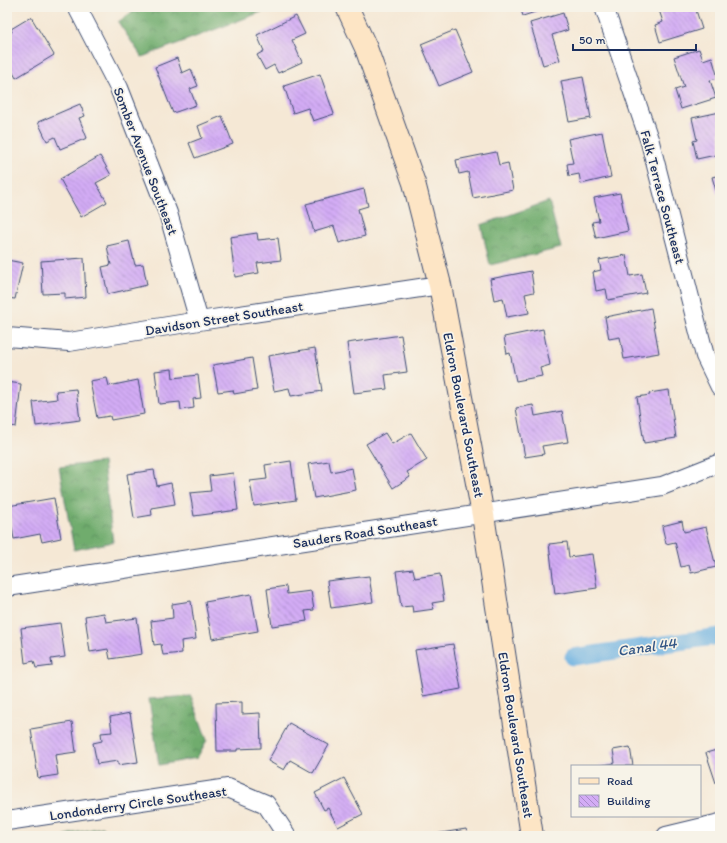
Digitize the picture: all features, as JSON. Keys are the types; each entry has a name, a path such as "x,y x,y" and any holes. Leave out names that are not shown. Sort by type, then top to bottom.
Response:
{"street":[{"name":"Somber Avenue Southeast","path":"77,7 118,88 168,213 199,321"},
{"name":"Eldron Boulevard Southeast","path":"347,7 366,48 414,183 440,285 483,515 532,836"},
{"name":"Falk Terrace Southeast","path":"604,7 650,142 705,356 720,387"},
{"name":"Davidson Street Southeast","path":"7,337 69,342 440,285"},
{"name":"Sauders Road Southeast","path":"7,587 483,515 662,486 720,463"},
{"name":"Londonderry Circle Southeast","path":"7,821 228,788 266,804 287,836"},
{"path":"666,836 720,823"}],"green space":[{"path":"139,7 275,7 142,57 118,22"},
{"path":"549,201 561,248 490,265 481,225"},
{"path":"103,462 113,542 74,550 59,467"},
{"path":"191,696 207,740 197,758 159,765 149,699"},
{"path":"102,827 111,836 64,836 69,834"}],"building":[{"path":"520,7 550,7 523,16"},
{"path":"658,7 695,7 702,29 660,42 655,25 663,22"},
{"path":"563,13 568,30 552,35 560,60 543,65 530,23"},
{"path":"296,16 305,34 292,40 302,62 278,73 274,65 265,70 257,55 264,51 257,35"},
{"path":"31,17 54,55 16,78 7,62 7,35 12,32 11,29"},
{"path":"455,30 473,72 439,86 421,44"},
{"path":"699,49 703,60 712,57 718,78 710,80 716,98 681,109 675,90 684,87 674,57"},
{"path":"177,58 182,73 191,69 198,86 190,89 196,105 173,113 155,67"},
{"path":"320,74 334,114 313,121 308,108 293,113 284,86"},
{"path":"583,77 591,118 569,122 561,81"},
{"path":"80,104 85,116 79,118 87,138 60,149 55,137 47,141 38,122"},
{"path":"720,112 720,154 697,159 693,141 697,140 692,118"},
{"path":"222,116 233,144 195,158 189,143 202,138 198,126"},
{"path":"602,132 611,177 581,184 579,174 569,176 567,164 573,163 568,139"},
{"path":"496,152 499,165 508,163 513,190 473,198 468,172 459,174 456,160"},
{"path":"100,156 111,175 96,183 107,202 81,217 60,179"},
{"path":"720,175 720,193 717,194 712,177"},
{"path":"364,189 368,206 358,209 365,236 339,243 334,226 314,232 306,204"},
{"path":"620,193 628,231 596,238 592,222 599,221 594,198"},
{"path":"257,233 258,240 278,238 281,260 257,263 259,273 235,277 230,237"},
{"path":"129,241 135,265 143,264 147,285 108,294 102,267 111,265 107,246"},
{"path":"626,255 630,276 642,274 646,293 608,300 606,289 596,291 593,272 601,270 599,260"},
{"path":"84,258 86,297 65,299 65,293 43,294 41,261"},
{"path":"7,260 23,263 15,299 7,298"},
{"path":"531,271 534,292 525,294 529,313 507,317 503,298 494,300 490,279"},
{"path":"651,308 659,353 624,359 620,337 609,339 605,317"},
{"path":"543,329 550,365 540,368 542,376 516,381 510,353 507,354 504,337"},
{"path":"401,335 407,372 385,375 387,389 354,393 347,343"},
{"path":"315,348 322,391 291,396 289,388 274,391 268,356"},
{"path":"252,358 257,390 234,394 233,390 218,392 213,365"},
{"path":"172,369 173,378 198,375 201,398 193,399 194,408 181,410 180,402 159,404 155,371"},
{"path":"107,378 109,386 138,380 144,414 111,420 110,416 97,418 90,381"},
{"path":"7,382 21,384 16,427 7,425"},
{"path":"76,389 80,420 36,426 33,402 57,399 56,391"},
{"path":"669,390 676,438 644,443 637,397 650,395 649,393"},
{"path":"533,405 535,416 562,411 568,442 542,446 544,454 525,457 516,408"},
{"path":"385,433 392,444 411,433 427,460 407,472 410,477 393,488 366,444"},
{"path":"291,461 296,500 254,506 250,481 267,479 265,465"},
{"path":"329,461 331,472 352,468 356,490 314,498 308,464"},
{"path":"154,470 157,486 171,483 175,504 151,508 152,515 134,518 127,474"},
{"path":"233,473 238,510 194,516 190,493 211,491 209,476"},
{"path":"54,498 61,538 42,542 40,534 14,539 8,506"},
{"path":"682,521 684,532 706,527 716,567 691,573 689,565 681,567 675,542 666,544 662,526"},
{"path":"567,542 569,557 592,554 597,588 555,594 549,544"},
{"path":"413,569 415,578 440,574 444,601 432,603 434,609 413,612 412,606 401,607 396,571"},
{"path":"369,576 373,602 331,608 327,581"},
{"path":"286,586 287,594 311,591 314,610 305,611 307,621 272,626 267,589"},
{"path":"251,594 258,631 212,639 205,602"},
{"path":"191,601 196,639 181,641 182,653 163,655 161,644 154,645 151,621 173,618 172,604"},
{"path":"104,613 106,622 137,618 142,654 110,659 108,649 90,652 85,616"},
{"path":"60,623 65,657 51,659 52,666 36,668 34,661 25,663 21,628"},
{"path":"453,644 461,689 423,696 415,650"},
{"path":"242,702 242,714 260,713 261,748 237,749 237,751 217,751 216,703"},
{"path":"130,713 138,762 118,765 118,761 97,764 93,743 102,741 101,733 112,732 110,717"},
{"path":"72,722 76,752 55,755 58,775 38,778 31,729"},
{"path":"289,723 329,745 313,773 290,760 284,770 268,761"},
{"path":"630,747 633,765 604,765 615,763 613,750"},
{"path":"720,749 720,782 716,783 706,753"},
{"path":"344,778 363,814 338,827 328,808 324,810 315,793"},
{"path":"466,829 468,836 435,836 435,834"}],"waterway":[{"name":"Canal 44","path":"573,657 720,636"}]}
